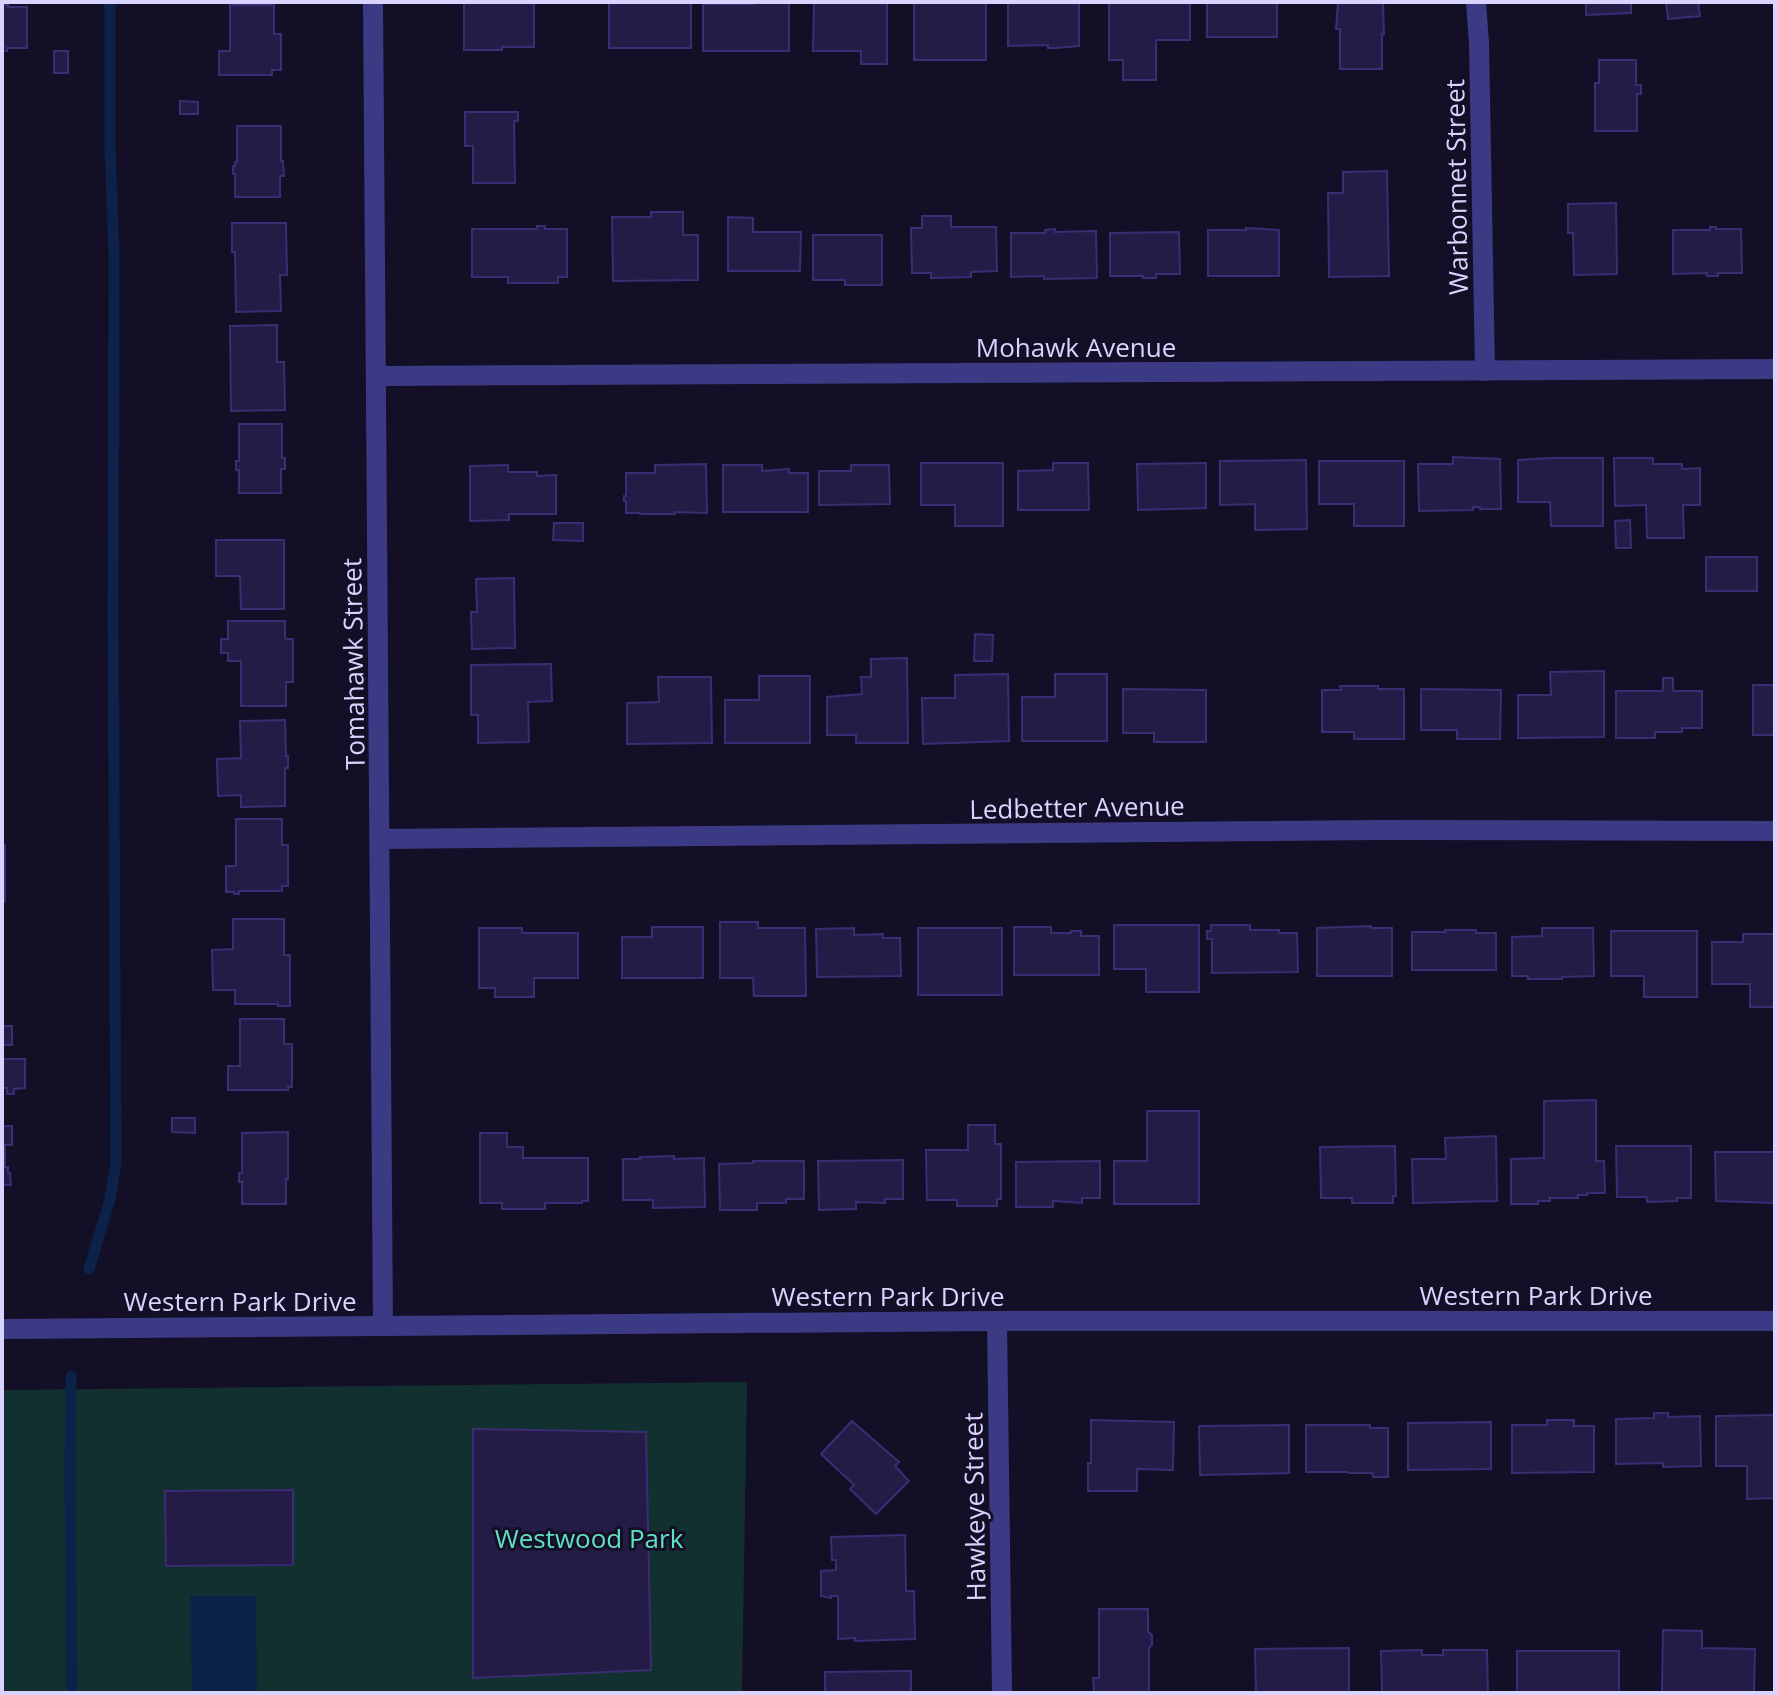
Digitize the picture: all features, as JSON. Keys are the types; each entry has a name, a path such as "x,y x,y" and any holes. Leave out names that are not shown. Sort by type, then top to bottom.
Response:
{"street":[{"name":"Tomahawk Street","path":"373,2 383,1326"},
{"name":"Warbonnet Street","path":"1476,2 1485,371"},
{"name":"Mohawk Avenue","path":"376,376 1775,369"},
{"name":"Ledbetter Avenue","path":"380,839 1380,830 1775,831"},
{"name":"Western Park Drive","path":"2,1329 997,1321 1775,1321"},
{"name":"Hawkeye Street","path":"997,1321 1002,1693"}],"green space":[{"name":"Westwood Park","path":"747,1382 742,1693 2,1693 2,1390"}],"water":[{"path":"190,1596 256,1596 257,1693 192,1693"}],"building":[{"path":"464,2 534,3 534,47 464,50"},
{"path":"609,2 691,2 691,48 609,48"},
{"path":"789,2 789,51 703,51 703,4"},
{"path":"814,2 887,2 887,64 861,64 861,51 813,51"},
{"path":"914,2 986,2 986,60 914,60"},
{"path":"1008,2 1079,2 1079,46 1008,46"},
{"path":"1109,2 1190,2 1190,40 1156,40 1156,80 1123,80 1123,60 1109,60"},
{"path":"1207,2 1277,2 1277,37 1207,37"},
{"path":"1338,2 1383,2 1382,69 1340,69 1340,29 1336,29"},
{"path":"1586,2 1631,2 1631,13 1586,15"},
{"path":"1666,2 1698,2 1700,16 1668,19"},
{"path":"2,5 27,7 27,48 2,51"},
{"path":"230,5 274,5 274,34 281,34 281,70 272,70 272,75 219,75 219,51 230,51"},
{"path":"54,51 68,51 68,73 54,73"},
{"path":"1599,60 1636,60 1636,85 1641,85 1641,94 1637,94 1637,131 1595,131 1595,83 1599,83"},
{"path":"180,101 198,102 198,114 180,114"},
{"path":"465,112 518,112 518,121 514,121 515,183 473,183 473,146 465,146"},
{"path":"237,126 281,126 284,176 280,176 280,197 235,197 233,166 237,162"},
{"path":"1387,171 1389,276 1329,277 1328,193 1343,193 1343,172"},
{"path":"1616,203 1617,274 1574,275 1573,233 1568,233 1568,204"},
{"path":"651,212 683,212 683,235 698,235 698,280 613,281 612,217 651,217"},
{"path":"922,216 951,216 951,227 996,227 997,271 971,272 971,277 931,278 931,273 912,273 911,228 922,228"},
{"path":"728,217 753,218 753,232 801,232 800,271 728,271"},
{"path":"232,223 286,223 287,275 280,275 281,311 236,312"},
{"path":"537,226 567,229 567,277 558,277 558,283 508,283 508,277 472,277 472,229 537,229"},
{"path":"1710,227 1741,229 1742,273 1718,273 1718,276 1707,276 1707,273 1673,274 1673,230 1710,230"},
{"path":"1055,229 1055,232 1096,231 1097,278 1011,277 1011,233 1045,233 1045,230"},
{"path":"1208,230 1279,230 1279,276 1208,276"},
{"path":"1179,232 1180,274 1156,274 1156,278 1110,276 1110,233"},
{"path":"813,235 882,235 882,285 845,285 845,280 813,280"},
{"path":"277,325 277,362 284,362 285,410 231,411 230,326"},
{"path":"239,424 282,424 285,469 281,469 281,493 239,493 236,461 239,461"},
{"path":"1453,457 1500,459 1501,509 1473,507 1473,510 1419,511 1418,464 1453,464"},
{"path":"1603,458 1603,526 1551,526 1550,502 1518,502 1518,460"},
{"path":"1614,458 1653,458 1653,464 1682,464 1682,469 1700,468 1700,505 1683,505 1684,538 1647,538 1646,505 1615,506"},
{"path":"1306,460 1307,529 1255,530 1255,504 1220,505 1220,461"},
{"path":"1319,461 1404,461 1404,526 1354,526 1354,504 1319,504"},
{"path":"921,463 1003,463 1003,526 955,526 955,505 921,505"},
{"path":"1053,463 1088,463 1089,510 1018,510 1018,471 1053,470"},
{"path":"1206,463 1206,508 1138,510 1137,464"},
{"path":"706,464 707,513 626,513 626,473 655,473 655,465"},
{"path":"508,465 508,472 556,475 556,514 509,514 509,520 470,521 470,466"},
{"path":"723,465 762,465 762,471 789,469 789,473 808,473 808,512 723,512"},
{"path":"851,465 889,465 890,504 819,505 819,471 851,471"},
{"path":"1630,520 1631,548 1616,548 1615,521"},
{"path":"554,523 583,523 583,541 553,540"},
{"path":"216,540 284,540 284,609 241,609 240,576 216,576"},
{"path":"1706,557 1757,557 1757,591 1706,591"},
{"path":"514,578 515,648 472,649 471,612 477,612 476,579"},
{"path":"228,621 285,621 285,637 293,639 293,682 286,682 286,706 241,706 241,661 228,661 228,653 221,653 221,639 228,639"},
{"path":"975,634 993,635 992,661 974,661"},
{"path":"907,658 908,743 856,743 856,735 827,735 827,697 862,694 861,677 871,677 871,659"},
{"path":"551,664 552,701 528,702 529,742 478,743 478,715 471,715 471,665"},
{"path":"1604,671 1604,737 1518,738 1518,695 1551,695 1550,672"},
{"path":"1008,674 1009,741 923,744 922,698 955,698 955,675"},
{"path":"1055,674 1107,674 1107,741 1022,741 1022,697 1055,697"},
{"path":"759,676 810,676 810,743 725,743 725,700 759,700"},
{"path":"658,677 711,677 712,743 627,744 627,703 659,702"},
{"path":"1663,678 1673,678 1673,691 1702,691 1702,728 1655,732 1655,738 1616,738 1616,691 1663,691"},
{"path":"1753,685 1775,685 1775,735 1753,735"},
{"path":"1340,686 1404,689 1404,739 1354,739 1354,732 1322,732 1322,690 1341,690"},
{"path":"1123,689 1206,690 1206,742 1154,742 1154,733 1123,733"},
{"path":"1421,689 1501,690 1500,739 1457,739 1457,730 1421,730"},
{"path":"285,720 288,768 285,768 285,806 241,807 241,795 218,796 217,759 241,758 240,721"},
{"path":"236,819 282,819 282,845 288,845 288,886 282,886 282,891 226,892 226,866 236,866"},
{"path":"2,845 5,845 5,902 2,902"},
{"path":"233,919 284,919 284,955 290,955 290,1006 235,1004 235,990 213,990 212,950 233,949"},
{"path":"720,922 758,922 758,928 805,928 806,996 754,996 753,978 720,978"},
{"path":"1114,925 1199,925 1199,992 1146,992 1146,969 1114,969"},
{"path":"1211,925 1250,925 1250,930 1297,933 1298,972 1212,973 1212,939 1207,939"},
{"path":"652,927 703,927 703,978 622,978 622,937 652,937"},
{"path":"1014,927 1051,927 1051,933 1081,931 1081,936 1099,936 1099,975 1014,975"},
{"path":"479,928 522,928 522,933 578,933 578,978 534,978 534,997 495,997 495,988 479,988"},
{"path":"854,928 854,935 883,934 883,938 900,938 901,976 817,977 816,929"},
{"path":"918,928 1002,928 1002,995 918,995"},
{"path":"1317,928 1392,928 1392,976 1317,976"},
{"path":"1542,928 1593,928 1594,976 1528,979 1528,976 1512,976 1512,937 1542,936"},
{"path":"1611,931 1697,931 1697,997 1644,997 1644,976 1611,976"},
{"path":"1412,932 1496,933 1496,970 1412,970"},
{"path":"1743,934 1775,934 1775,1007 1750,1007 1750,984 1712,984 1712,942 1743,942"},
{"path":"240,1019 284,1019 284,1044 292,1044 292,1087 288,1090 228,1090 228,1066 240,1066"},
{"path":"2,1026 12,1026 12,1045 2,1045"},
{"path":"2,1059 25,1059 25,1088 14,1089 14,1094 7,1094 7,1088 2,1088"},
{"path":"1596,1100 1596,1161 1604,1161 1605,1193 1587,1193 1578,1195 1578,1198 1550,1198 1550,1201 1538,1201 1538,1204 1511,1204 1511,1159 1544,1158 1544,1101"},
{"path":"1147,1111 1199,1111 1199,1204 1114,1204 1114,1161 1147,1161"},
{"path":"172,1118 195,1118 195,1133 172,1132"},
{"path":"968,1125 995,1125 995,1144 1001,1144 1001,1199 997,1199 997,1206 957,1206 957,1200 927,1200 926,1150 968,1150"},
{"path":"2,1126 12,1126 12,1145 5,1145 5,1167 10,1173 11,1185 2,1185"},
{"path":"288,1132 286,1204 242,1204 239,1173 242,1173 242,1133"},
{"path":"480,1133 507,1133 507,1147 523,1147 523,1158 588,1158 588,1201 545,1203 545,1209 502,1209 502,1203 480,1203"},
{"path":"1496,1136 1497,1201 1413,1203 1412,1159 1446,1159 1445,1138"},
{"path":"1395,1146 1396,1196 1393,1196 1393,1203 1352,1203 1352,1198 1321,1198 1320,1147"},
{"path":"1616,1146 1691,1146 1691,1198 1647,1202 1647,1197 1617,1197"},
{"path":"1715,1152 1775,1152 1775,1203 1716,1201"},
{"path":"674,1156 674,1159 704,1158 705,1207 653,1208 653,1200 623,1200 623,1159"},
{"path":"903,1160 903,1199 885,1199 885,1203 856,1202 856,1209 819,1210 818,1161"},
{"path":"804,1161 804,1199 786,1199 786,1203 757,1203 757,1210 720,1210 719,1164"},
{"path":"1100,1161 1100,1198 1082,1198 1082,1203 1053,1201 1053,1207 1016,1207 1016,1162"},
{"path":"1654,1413 1668,1413 1668,1417 1700,1416 1701,1466 1616,1464 1616,1419 1654,1418"},
{"path":"1775,1415 1775,1498 1747,1499 1747,1466 1716,1466 1716,1416"},
{"path":"1091,1420 1174,1422 1173,1470 1137,1469 1137,1491 1088,1491"},
{"path":"1547,1420 1574,1420 1574,1426 1594,1426 1594,1472 1512,1473 1512,1425 1547,1425"},
{"path":"852,1421 899,1462 895,1466 909,1481 876,1514 850,1489 854,1485 821,1454"},
{"path":"1491,1422 1491,1469 1408,1470 1408,1423"},
{"path":"1289,1425 1289,1473 1200,1475 1199,1426"},
{"path":"1306,1425 1388,1428 1388,1477 1373,1477 1372,1473 1306,1472"},
{"path":"473,1429 646,1432 651,1670 473,1678"},
{"path":"293,1490 293,1565 166,1566 165,1491"},
{"path":"905,1535 906,1591 914,1591 915,1639 838,1639 838,1596 821,1596 821,1571 836,1570 836,1560 832,1560 831,1537"},
{"path":"1099,1609 1148,1609 1148,1632 1152,1635 1149,1693 1094,1693 1093,1678 1099,1678"},
{"path":"1663,1630 1702,1631 1702,1648 1755,1649 1754,1693 1662,1693"},
{"path":"1349,1648 1349,1693 1256,1693 1255,1649"},
{"path":"1422,1650 1422,1655 1443,1655 1443,1650 1487,1650 1488,1693 1382,1693 1381,1651"},
{"path":"1517,1651 1619,1651 1619,1693 1517,1693"},
{"path":"911,1671 911,1693 825,1693 825,1672"}],"waterway":[{"path":"89,1269 110,1199 116,1162 114,255 110,2"},
{"path":"71,1376 72,1693"}]}
